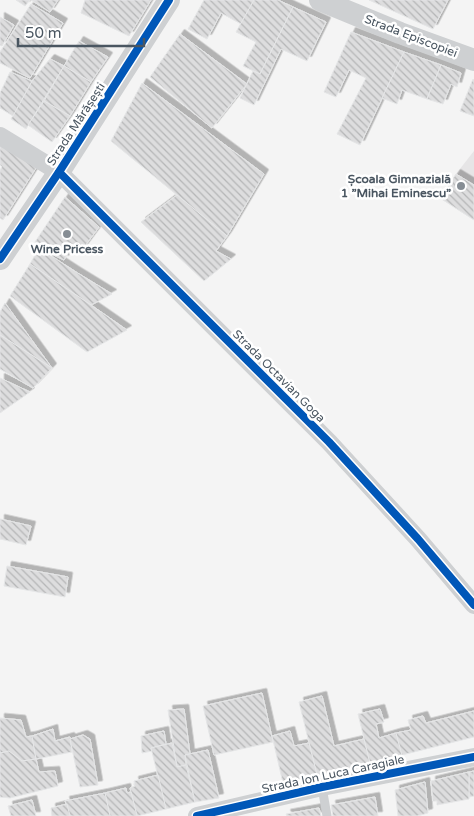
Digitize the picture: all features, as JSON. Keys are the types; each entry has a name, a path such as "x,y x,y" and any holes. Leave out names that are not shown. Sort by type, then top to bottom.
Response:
{"street":[{"name":"Strada Mărășești","path":"0,259 59,172 169,0"},
{"name":"Strada Episcopiei","path":"320,0 400,33 474,60"},
{"name":"Strada Octavian Goga","path":"0,136 59,172 329,442 418,539 474,605"},
{"name":"Strada Ion Luca Caragiale","path":"198,816 322,787 474,757"}],"lane":[{"path":"322,787 327,816"}],"shaded area":[{"name":"Școala Gimnazială 1 ”Mihai Eminescu”","path":"474,151 474,220 440,198"}],"building":[{"path":"16,0 30,0 25,6"},
{"path":"31,0 58,0 50,12"},
{"path":"85,0 151,0 129,36 81,13"},
{"path":"204,0 254,0 241,24 221,13 207,39 188,29"},
{"path":"254,0 278,0 293,7 260,74 243,66 256,42 236,32"},
{"path":"369,0 448,0 433,29"},
{"path":"31,4 63,23 30,78 0,63 0,52"},
{"path":"293,7 326,22 307,61 281,49 254,105 240,98 253,71 260,74"},
{"path":"0,17 14,25 2,46 0,45"},
{"path":"351,32 404,52 360,145 337,134 366,78 349,70 336,97 324,92"},
{"path":"180,34 247,84 212,128 150,77"},
{"path":"79,41 108,57 91,82 64,66"},
{"path":"404,52 441,65 427,99 402,90 397,104 382,98"},
{"path":"50,59 64,66 26,129 11,119 32,81"},
{"path":"441,65 461,73 457,87 451,84 443,104 427,99"},
{"path":"64,66 91,82 70,116 44,101"},
{"path":"10,72 32,81 13,116 0,108 0,93"},
{"path":"474,80 474,116 460,111"},
{"path":"142,83 264,174 227,236 111,141"},
{"path":"44,101 70,116 52,142 28,125"},
{"path":"0,141 38,165 3,220 0,218 0,170 2,167 0,165"},
{"name":"Școala Gimnazială 1 ”Mihai Eminescu”","path":"456,174 474,185 474,220 440,198"},
{"path":"177,195 227,236 216,251 231,259 204,281 141,222"},
{"name":"Wine Pricess","path":"65,197 99,227 82,250 73,244 64,260 39,248 35,242"},
{"path":"39,248 112,294 91,305 30,264"},
{"path":"30,264 127,330 87,352 10,296"},
{"path":"5,303 52,368 0,335 0,312"},
{"path":"0,335 52,368 33,388 0,369"},
{"path":"0,378 30,392 0,413"},
{"path":"0,519 31,526 26,545 0,539"},
{"path":"7,566 68,577 65,597 4,586"},
{"path":"262,693 273,742 214,755 203,706"},
{"path":"322,696 334,746 364,739 370,763 317,775 299,702"},
{"path":"184,709 190,754 185,755 186,765 177,767 168,710"},
{"path":"380,709 384,722 376,724 379,738 396,733 402,755 370,763 358,714"},
{"path":"474,711 474,737 402,755 396,733 411,730 408,720 423,716 426,723"},
{"path":"0,718 21,720 26,737 32,736 36,759 22,761 9,751 0,753"},
{"path":"53,729 55,741 70,737 72,752 36,759 32,736"},
{"path":"164,731 166,744 151,748 152,751 142,753 141,736"},
{"path":"290,731 294,746 309,743 317,775 283,783 272,736"},
{"path":"83,735 90,739 98,785 80,787 70,739"},
{"path":"172,743 177,767 186,765 195,802 166,809 151,748"},
{"path":"208,750 219,798 195,802 185,755"},
{"path":"9,751 22,761 36,759 39,772 55,771 58,786 10,798 0,797 0,753"},
{"path":"474,771 474,796 469,797 469,772"},
{"path":"469,772 469,799 437,805 437,801 433,801 431,781"},
{"path":"158,775 166,809 137,816 130,788 135,786 134,781"},
{"path":"425,782 428,813 417,816 398,816 395,790"},
{"path":"126,788 127,793 131,792 137,816 110,816 105,793"},
{"path":"105,793 110,816 70,816 65,801"},
{"path":"375,797 378,816 333,816 331,805"},
{"path":"32,800 36,816 11,816 8,806"},
{"path":"67,804 70,816 52,816 51,808"},
{"path":"319,808 321,816 287,816 286,814"}],"cycle path":[{"path":"0,259 59,172 169,0"},
{"path":"59,172 329,442 418,539 474,605"},
{"path":"197,816 322,787 474,757"}],"place":[{"name":"Școala Gimnazială 1 ”Mihai Eminescu”","path":"461,186"},
{"name":"Wine Pricess","path":"67,234"}]}
